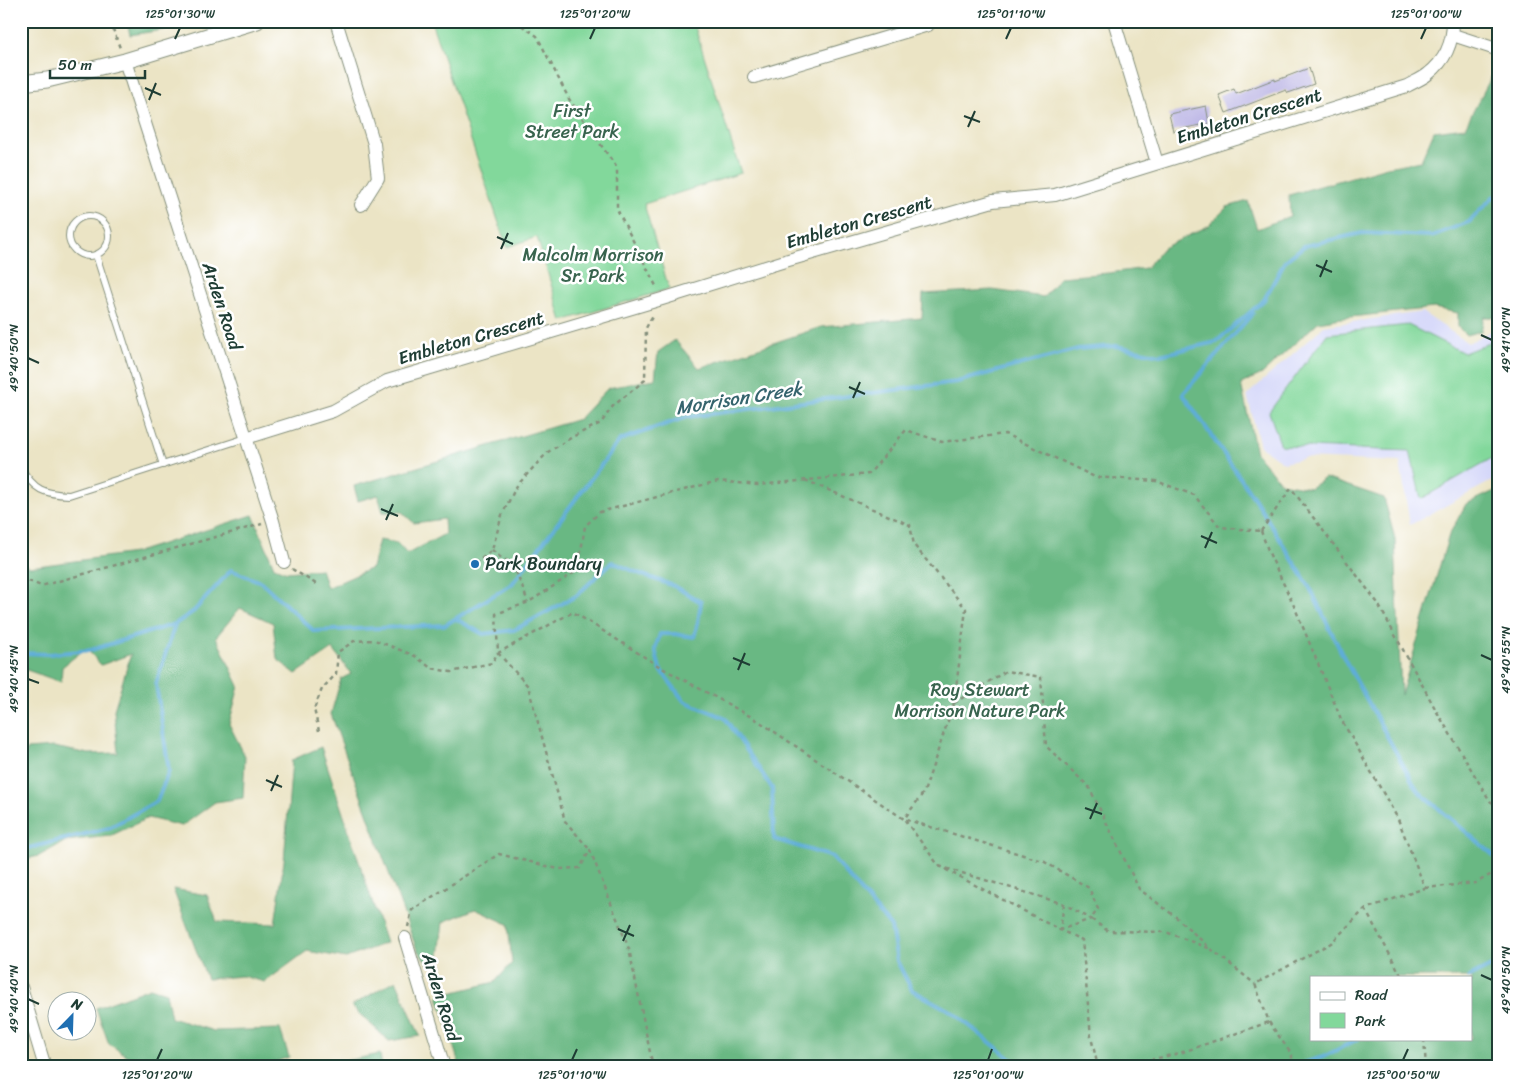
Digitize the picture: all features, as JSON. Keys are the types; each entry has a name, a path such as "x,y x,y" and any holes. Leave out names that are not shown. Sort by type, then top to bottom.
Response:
{"street":[{"path":"21,83 47,80 125,60 257,21"},
{"path":"336,21 374,144 378,178 361,205"},
{"path":"754,77 928,25 927,21"},
{"path":"1114,21 1157,163"},
{"name":"Embleton Crescent","path":"246,438 333,411 387,381 785,261 994,201 1055,194 1407,86 1428,74 1446,54 1453,35 1453,21"},
{"path":"1453,35 1499,50"},
{"name":"Arden Road","path":"125,60 273,521 284,562"},
{"name":"Arden Road","path":"405,938 444,1067"},
{"path":"21,986 45,1067"}],"lane":[{"path":"85,216 94,216 106,225 109,239 102,251 96,255 79,254 73,249 68,233 71,225 77,219 85,216"},
{"path":"96,255 163,465"},
{"path":"21,468 35,487 44,492 69,496 246,438"}],"path":[{"path":"110,21 125,60"},
{"path":"475,564 492,550 502,515 516,488 530,471 548,452 574,436 601,423 613,406 645,380 646,328 662,299 617,209 617,168 569,99 537,36 515,21"},
{"path":"653,1067 628,949 590,850 565,821 528,686 498,653 496,614 529,602 578,570 585,526 600,512 718,481 758,485 869,474 906,430 942,442 1005,434 1094,477 1156,482 1194,495 1220,527 1261,531"},
{"path":"805,480 910,525 914,545 966,609 954,703 924,792 904,818"},
{"path":"1261,531 1291,488 1377,602 1437,712 1490,801 1499,807"},
{"path":"21,578 40,586 273,521"},
{"path":"1261,531 1341,719 1398,819 1425,888"},
{"path":"492,550 513,564 520,586 529,602"},
{"path":"284,562 316,584"},
{"path":"320,731 314,709 322,689 336,674 338,652 354,641 375,640 415,656 431,668 451,672 492,663 498,653 573,612 662,668 758,720 904,818 1043,861 1089,888 1098,909 1091,919 1060,930"},
{"path":"954,703 1006,671 1040,677 1046,746 1089,787 1139,889 1176,917 1210,949 1255,984 1269,1022 1292,1055 1292,1067"},
{"path":"904,818 939,866 1082,940 1091,1037 1098,1067"},
{"path":"405,938 412,910 499,854 558,869 580,868 590,850"},
{"path":"939,866 1064,904 1108,931 1166,932 1210,949"},
{"path":"1255,984 1330,942 1365,909 1425,888 1476,883 1499,868"},
{"path":"1060,930 1064,904"},
{"path":"1365,909 1401,976"},
{"path":"1119,1067 1180,1053 1269,1022"},
{"path":"1424,1040 1426,1067"}],"shaded area":[{"path":"1422,312 1468,343 1499,327 1499,477 1410,525 1400,462 1305,458 1284,463 1260,446 1247,395 1324,326"}],"green space":[{"path":"127,21 173,21 175,28 130,35"},
{"name":"First Street Park","path":"431,21 693,21 741,173 644,204 669,289 562,321 537,237 507,247"},
{"name":"Roy Stewart Morrison Nature Park","path":"1494,72 1499,74 1499,317 1484,317 1481,331 1466,335 1458,327 1458,313 1434,308 1318,322 1262,374 1241,384 1256,453 1281,483 1310,488 1325,478 1384,498 1395,539 1401,695 1449,535 1466,504 1499,489 1499,654 1497,655 1499,658 1499,1067 460,1067 438,996 495,982 512,963 508,924 475,909 443,922 439,956 428,964 417,950 331,714 341,679 351,674 333,649 296,674 277,659 273,623 240,608 216,637 239,686 229,724 245,756 243,798 215,802 182,826 148,818 110,836 66,841 39,856 21,860 21,777 27,749 54,747 89,754 118,753 114,710 131,654 101,665 86,648 62,667 61,682 21,668 21,563 30,567 134,553 253,515 274,567 287,572 321,569 327,588 372,568 379,540 397,543 407,554 445,534 444,519 414,523 402,512 383,512 378,495 358,501 354,486 579,419 608,388 655,379 658,352 675,340 699,368 821,327 922,318 923,294 992,290 1044,297 1060,277 1146,268 1163,248 1208,226 1227,207 1248,201 1257,229 1290,216 1289,195 1387,167 1421,161 1434,131 1465,127"},
{"path":"1408,325 1464,353 1499,339 1499,454 1421,499 1410,451 1281,446 1269,412 1327,334"},
{"path":"321,747 386,943 346,958 307,951 265,982 242,976 207,979 173,889 207,895 217,922 275,924 284,861 292,760"},
{"path":"396,980 420,1036 389,1041 351,1006"},
{"path":"150,988 166,993 171,1018 214,1031 280,1029 289,1057 260,1067 144,1067 109,1044 98,1014 98,1007"},
{"path":"380,1054 382,1067 315,1067"}],"building":[{"path":"1309,68 1314,84 1288,93 1286,90 1226,113 1219,95 1234,89 1236,94"},
{"path":"1206,106 1209,123 1173,131 1169,114"}],"waterway":[{"name":"Morrison Creek","path":"21,653 49,654 91,650 175,624 194,611 231,570 261,582 314,631 445,625 512,584 620,440 687,417 957,382 1078,349 1116,346 1160,355 1216,342 1264,300 1285,261 1304,246 1362,233 1432,236 1469,222 1493,197 1499,195"},
{"path":"1253,313 1183,394 1256,501 1309,586 1346,662 1417,790 1499,860"},
{"path":"456,619 483,634 514,630 576,596 612,562 674,586 701,602 694,637 660,634 655,649 660,669 684,701 725,718 772,788 774,839 832,857 891,927 897,961 912,990 952,1012 1015,1062 1016,1067"},
{"path":"21,850 109,828 157,801 169,771 156,684 175,624"},
{"path":"1471,976 1499,962"},
{"path":"1290,1067 1323,1057 1356,1040"}],"place":[{"name":"Park Boundary","path":"475,564"}],"park label":[{"name":"Malcolm Morrison Sr. Park","path":"593,265"}]}
